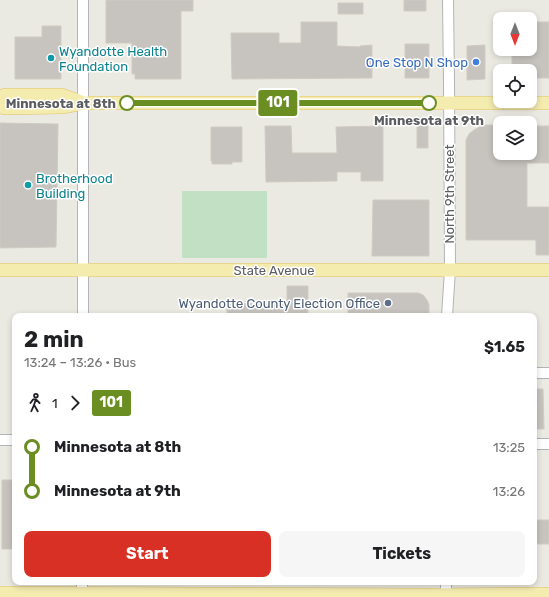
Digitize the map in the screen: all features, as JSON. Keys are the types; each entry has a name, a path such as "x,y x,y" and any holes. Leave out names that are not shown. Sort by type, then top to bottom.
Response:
{"main road":[{"path":"0,97 5,95 62,95 84,103"},
{"path":"0,106 4,108 62,107 84,103 549,103"},
{"name":"State Avenue","path":"0,270 549,270"},
{"path":"0,593 82,591 446,591 549,594"}],"street":[{"path":"83,313 84,0"},
{"name":"North 9th Street","path":"447,313 450,270 448,0"},
{"path":"537,373 549,373"},
{"path":"0,440 12,440"},
{"path":"537,444 549,444"}],"green space":[{"path":"182,191 267,191 267,258 182,258"}],"building":[{"path":"106,0 193,0 193,11 181,11 181,79 135,79 135,74 132,74 132,43 106,43"},
{"path":"404,0 426,0 426,11 404,11"},
{"path":"338,3 363,3 363,14 338,14"},
{"path":"301,22 337,22 337,46 360,47 372,45 372,78 232,79 231,33 279,33 279,43 301,43"},
{"path":"537,22 549,22 549,78 537,78 537,64 512,64 512,56 537,56"},
{"path":"42,26 61,26 61,79 15,79 15,37 42,37"},
{"path":"405,44 429,44 429,78 405,78"},
{"name":"One Stop N Shop","path":"485,45 485,79 467,80 467,46"},
{"name":"Brotherhood Building","path":"0,123 58,124 56,247 0,248"},
{"path":"417,125 428,125 428,148 417,148"},
{"path":"483,125 493,125 493,160 537,160 537,126 549,126 549,163 527,163 527,207 549,207 549,255 536,255 536,240 466,240 466,140 469,134"},
{"path":"265,126 291,126 292,153 337,153 336,127 383,126 383,181 361,181 361,172 337,172 337,181 266,182"},
{"path":"211,127 242,127 242,162 232,162 232,164 212,164"},
{"path":"373,200 429,200 429,256 372,256"},
{"path":"287,286 308,286 308,313 227,313 227,304 287,303"},
{"name":"Wyandotte County Election Office","path":"348,293 418,293 423,295 429,305 429,313 348,313"},
{"path":"537,389 543,389 544,429 537,429"},
{"path":"2,480 12,480 12,549 2,549"},
{"path":"537,520 549,520 549,544 537,544"}],"bus line":[{"name":"101","path":"127,103 429,103"}],"place":[{"name":"Wyandotte Health Foundation","path":"51,58"},
{"name":"One Stop N Shop","path":"476,62"},
{"name":"Minnesota at 8th","path":"127,103"},
{"name":"Minnesota at 9th","path":"429,103"},
{"name":"Brotherhood Building","path":"28,185"},
{"name":"Wyandotte County Election Office","path":"388,303"}]}
